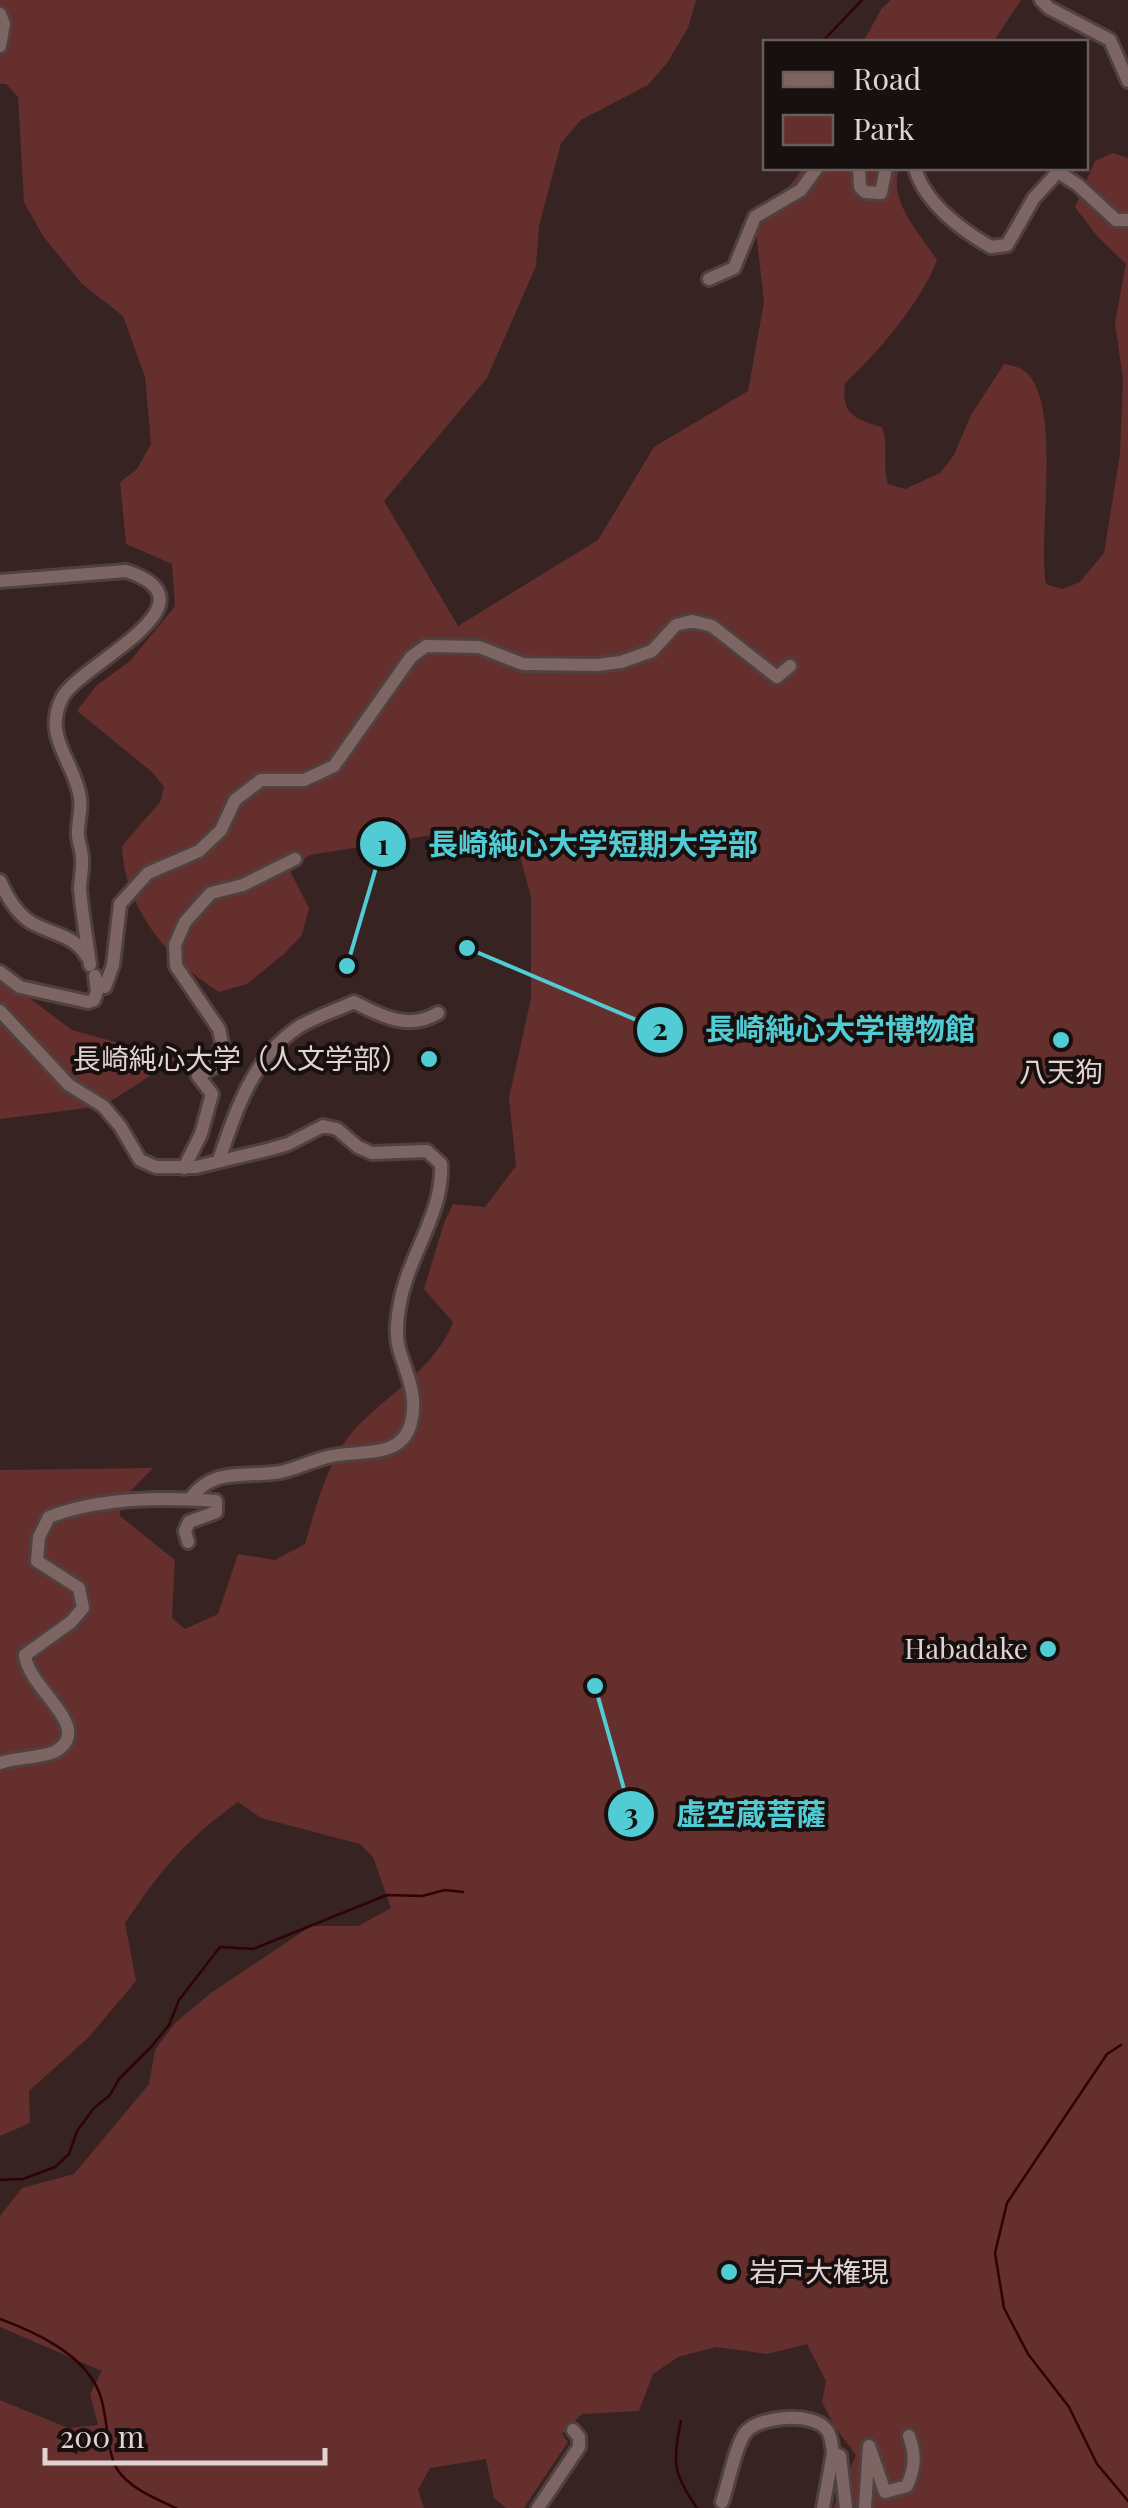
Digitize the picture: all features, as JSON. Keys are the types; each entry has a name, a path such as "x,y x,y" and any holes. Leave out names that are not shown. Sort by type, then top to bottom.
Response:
{"street":[{"path":"1042,0 1049,8 1110,40 1128,81"},
{"path":"0,14 4,24 0,46"},
{"path":"709,279 734,268 756,217 801,190 816,170"},
{"path":"859,170 860,187 872,194 881,193 884,188 886,170"},
{"path":"916,170 935,202 991,247 1008,244 1034,198 1058,172 1116,220 1128,220"},
{"path":"0,581 126,571 145,577 161,596 152,620 140,633 75,680 63,696 55,718 55,736 80,800 80,889 90,965"},
{"path":"97,981 105,986 113,965 120,904 148,873 198,851 221,830 235,800 261,780 304,780 334,766 410,657 426,646 479,646 523,664 597,665 640,658 676,625 692,621 712,626 777,677 790,666"},
{"path":"184,1168 212,1094 198,1076 216,1066 222,1043 219,1028 176,966 175,944 185,922 212,894 243,885 295,859"},
{"path":"0,881 32,923 75,942 83,950 97,981 94,1000 88,1002 20,987 0,972"},
{"path":"219,1160 236,1108 260,1066 298,1028 354,1002 392,1021 428,1020 438,1014"},
{"path":"0,1011 69,1085 103,1106 140,1160 168,1169 184,1168 288,1144 323,1126 337,1128 364,1151 427,1151 440,1164 439,1194 405,1280 396,1329 398,1347 413,1385 412,1421 400,1443 389,1449 331,1456 278,1472 221,1474 196,1490 190,1499"},
{"path":"0,1763 58,1750 67,1734 66,1717 29,1675 26,1666 25,1656 71,1622 82,1608 79,1588 37,1562 38,1537 44,1524 50,1517 130,1501 216,1501 216,1512 189,1522 185,1531 188,1542"},
{"path":"722,2502 744,2434 754,2426 798,2416 815,2420 828,2431 833,2453 823,2508"},
{"path":"538,2508 579,2447 574,2430"},
{"path":"865,2508 869,2446 885,2492 907,2486 915,2468 909,2436"},
{"path":"833,2453 840,2456 846,2508"}],"green space":[{"path":"0,0 696,0 688,28 648,85 581,120 561,143 539,226 536,266 487,378 384,501 458,626 598,540 654,447 748,391 764,302 756,231 802,170 900,170 901,204 937,260 897,326 845,383 845,402 852,414 882,427 888,484 905,489 940,473 1004,364 1021,369 1037,389 1043,413 1046,584 1062,589 1080,582 1104,553 1120,454 1123,380 1115,322 1126,264 1075,207 1095,161 1113,153 1128,158 1128,2508 833,2508 856,2455 822,2402 826,2381 807,2344 767,2354 716,2347 678,2357 653,2374 639,2411 582,2414 562,2434 568,2442 524,2508 506,2508 494,2498 486,2459 430,2468 418,2490 424,2508 0,2508 0,2400 68,2428 98,2425 90,2394 102,2371 0,2327 0,2216 22,2188 74,2174 149,2084 155,2050 175,2023 211,1993 311,1926 358,1926 391,1908 373,1857 360,1844 261,1818 238,1802 188,1843 138,1904 125,1923 136,1981 89,2037 29,2091 30,2123 0,2136 0,1470 153,1468 121,1501 120,1516 175,1560 172,1618 185,1629 218,1614 238,1554 275,1560 305,1544 324,1484 345,1442 423,1367 453,1322 424,1289 453,1204 485,1207 516,1166 509,1098 531,998 531,897 520,856 504,838 475,828 310,855 289,869 309,908 302,935 247,984 219,992 183,964 152,930 131,890 122,846 160,802 164,787 152,772 77,711 96,686 130,661 175,606 172,564 126,544 120,482 137,469 151,444 145,377 123,316 82,284 43,236 24,202 18,97 6,84 0,84"},
{"path":"891,0 1021,0 994,40 864,40 882,8"},
{"path":"0,976 72,1030 177,1059 103,1106 0,1119"}],"waterway":[{"path":"824,40 862,0"},
{"path":"0,2180 23,2179 55,2167 69,2154 77,2131 169,2025 179,2000 220,1947 253,1949 387,1895 463,1892"},
{"path":"1121,2045 1107,2054 1007,2203 995,2253 1004,2308 1028,2354 1069,2407 1097,2464 1128,2501"},
{"path":"0,2319 43,2338 82,2366 99,2392 117,2469 136,2487 176,2508"},
{"path":"681,2421 677,2467 697,2508"}],"place":[{"name":"長崎純心大学博物館","path":"467,948"},
{"name":"長崎純心大学短期大学部","path":"347,966"},
{"name":"八天狗","path":"1061,1040"},
{"name":"長崎純心大学（人文学部）","path":"429,1059"},
{"name":"Habadake","path":"1048,1649"},
{"name":"虚空蔵菩薩","path":"595,1686"},
{"name":"岩戸大権現","path":"729,2272"}]}
